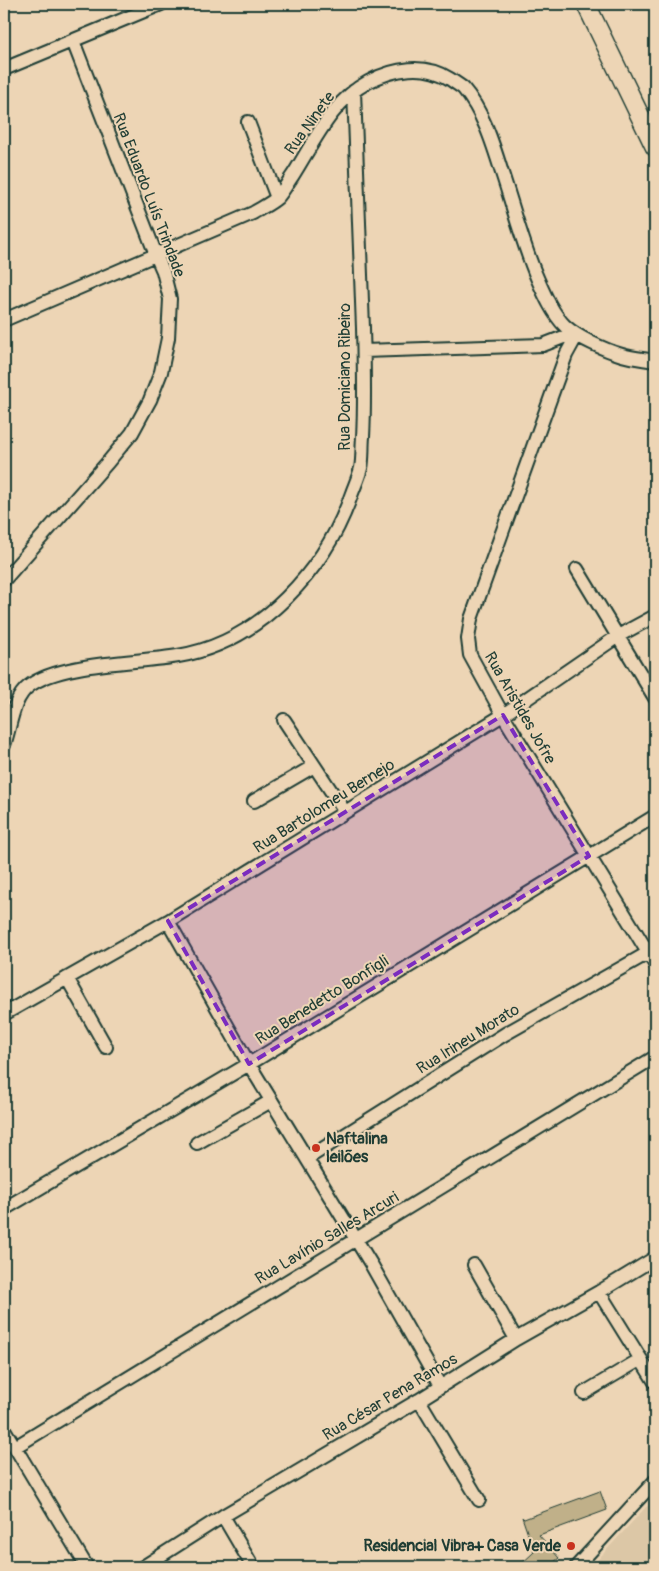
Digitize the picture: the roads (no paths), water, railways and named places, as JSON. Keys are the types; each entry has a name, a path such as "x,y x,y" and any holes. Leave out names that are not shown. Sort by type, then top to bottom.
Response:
{"main road":[{"path":"586,4 655,147"}],"street":[{"path":"4,69 161,4"},
{"name":"Rua Eduardo Luís Trindade","path":"4,580 132,433 150,400 161,372 168,338 170,299 163,271 73,41"},
{"name":"Rua Ninete","path":"4,320 253,213 277,198 329,118 354,91 383,75 401,70 423,69 441,73 462,87 478,110 493,145 531,263 553,310 564,325 576,334 622,355 655,360"},
{"name":"Rua Domiciano Ribeiro","path":"4,745 20,695 44,676 75,669 179,656 213,647 241,633 270,613 293,591 324,551 346,510 361,467 364,418 364,351 354,91"},
{"path":"248,122 277,198"},
{"path":"364,351 543,345 576,334"},
{"name":"Rua Aristides Jofre","path":"576,334 566,355 471,619 468,639 470,655 503,715 655,964"},
{"path":"577,569 655,698"},
{"name":"Rua Bartolomeu Bernejo","path":"4,1014 168,921 503,715 618,636 655,616"},
{"path":"284,720 345,812"},
{"path":"254,801 314,766"},
{"name":"Rua Benedetto Bonfigli","path":"4,1209 249,1064 655,816"},
{"path":"168,921 249,1064 308,1158 440,1386"},
{"name":"Rua Irineu Morato","path":"308,1158 505,1034 648,953"},
{"path":"67,978 106,1047"},
{"name":"Rua Lavínio Salles Arcuri","path":"15,1448 655,1057"},
{"path":"197,1143 271,1101"},
{"name":"Rua César Pena Ramos","path":"143,1567 223,1516 419,1400 516,1339 655,1258"},
{"path":"474,1265 516,1339"},
{"path":"599,1292 655,1382"},
{"path":"584,1393 641,1359"},
{"path":"419,1400 479,1500"},
{"path":"4,1429 88,1567"},
{"path":"576,1567 655,1481"},
{"path":"223,1516 253,1567"}],"place":[{"name":"Naftalina leilões","path":"316,1148"},
{"name":"Residencial Vibra+ Casa Verde","path":"571,1546"}]}
